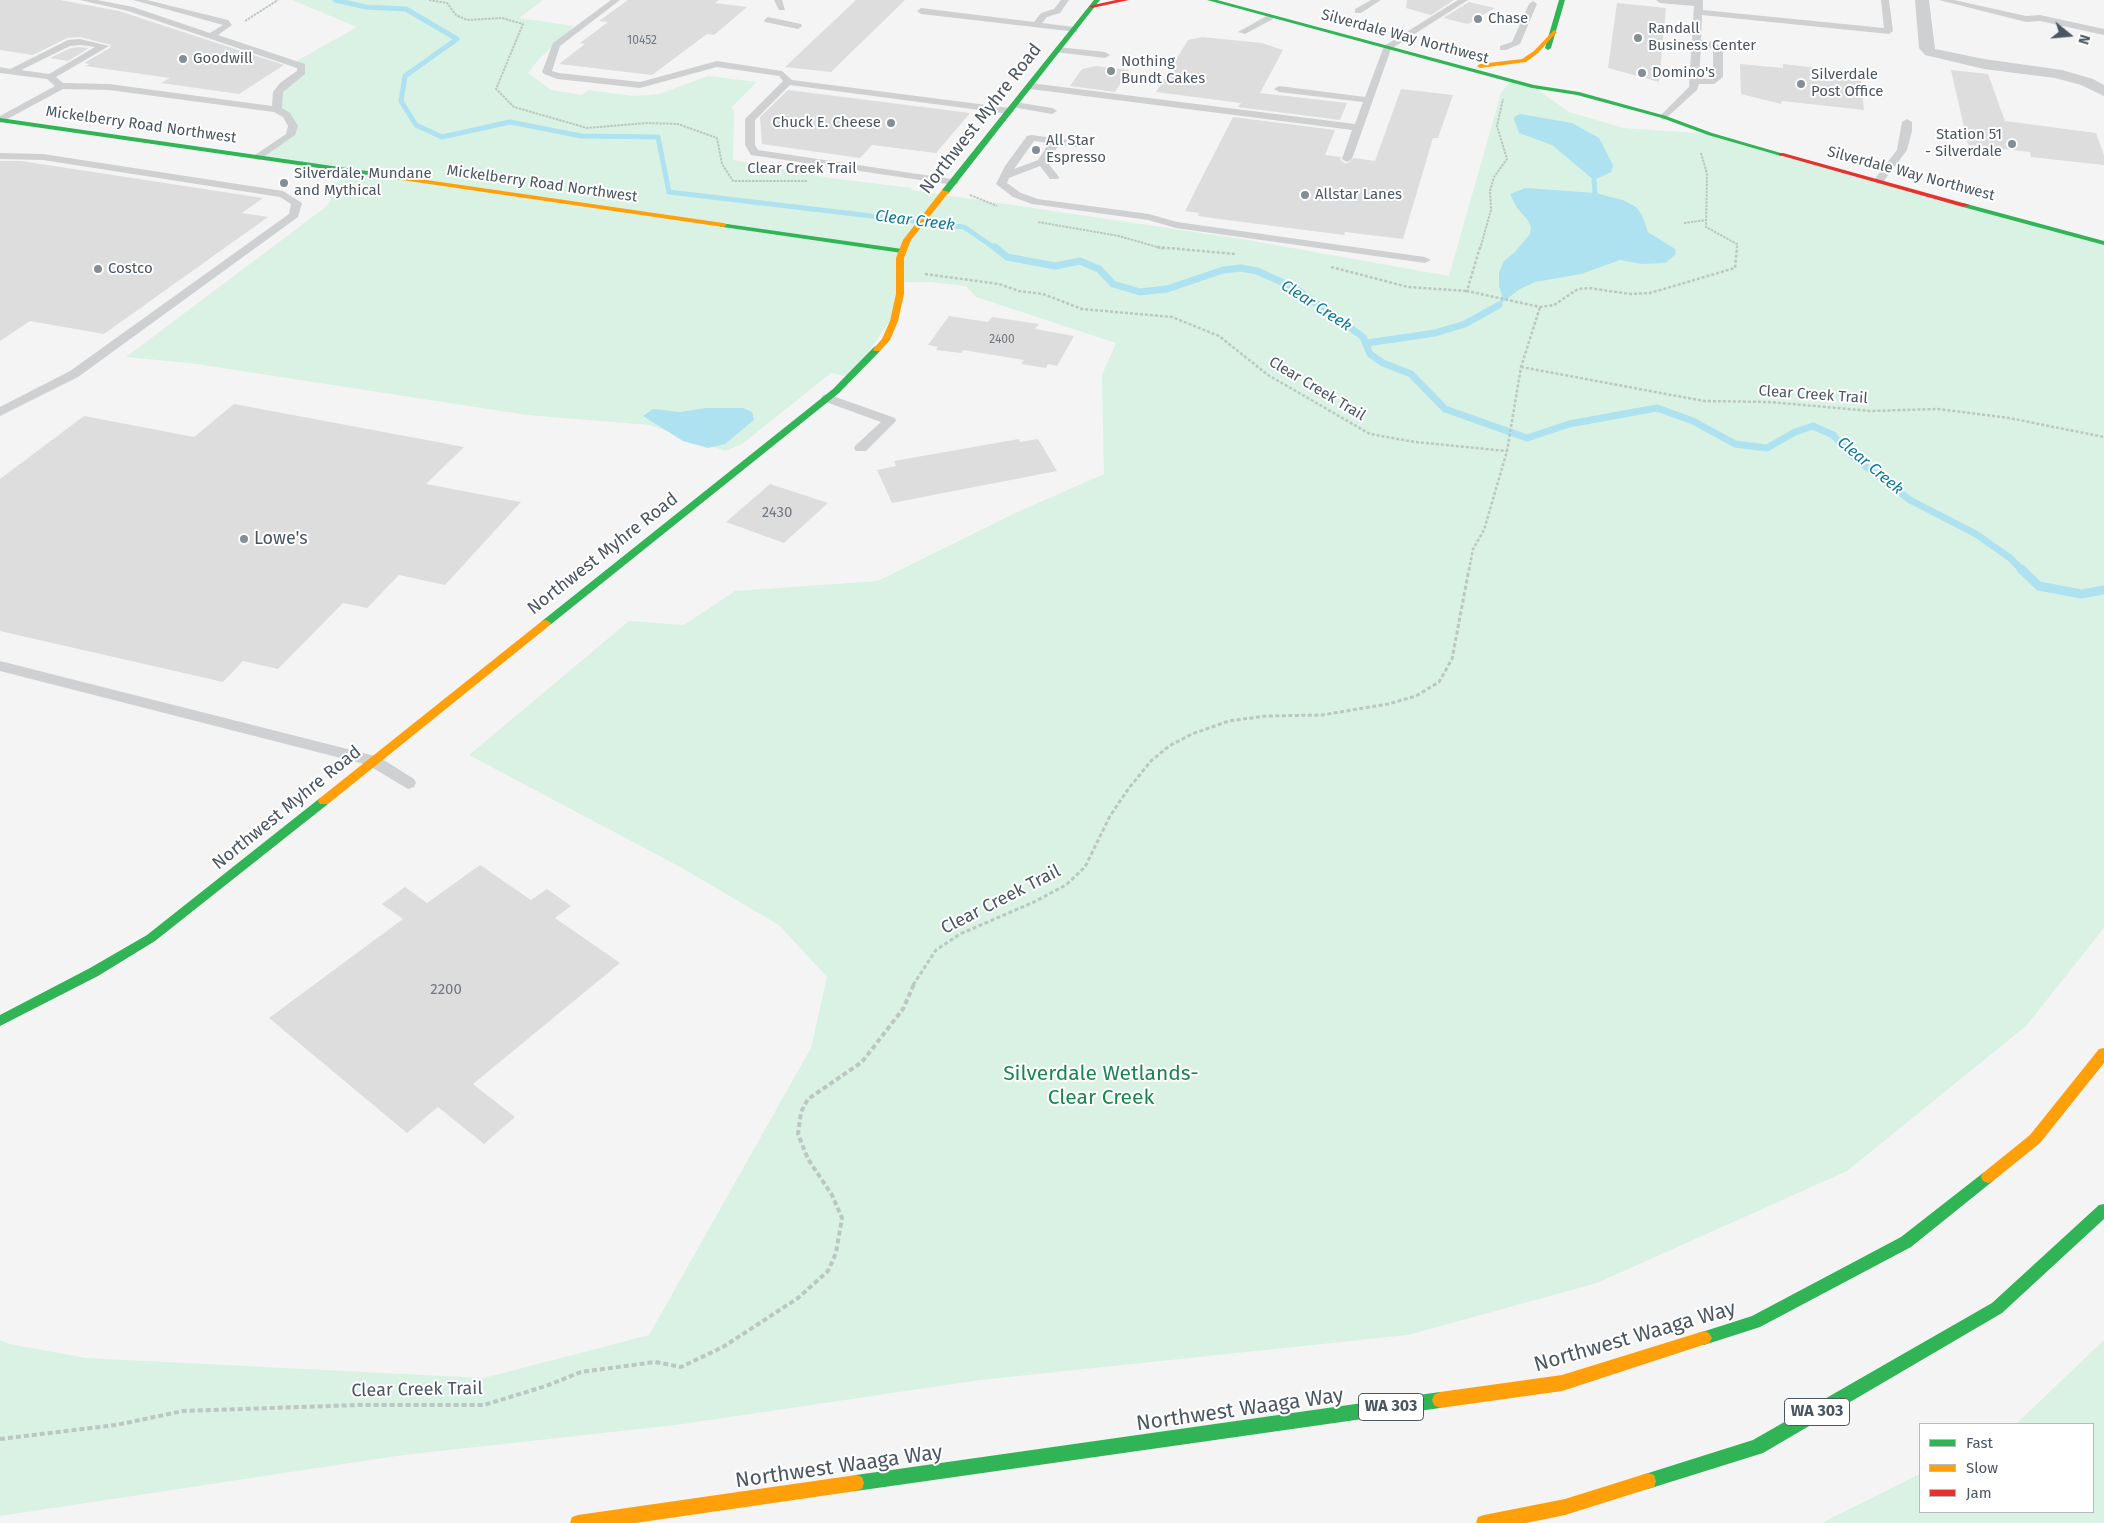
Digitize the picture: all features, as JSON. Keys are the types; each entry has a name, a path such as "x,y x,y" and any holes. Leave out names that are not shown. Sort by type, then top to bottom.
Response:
{"main road":[{"path":"1095,3 1126,0"},
{"name":"Silverdale Way Northwest","path":"1210,0 1534,87 1578,93 1664,117 1710,134 2104,242"},
{"path":"1534,87 1554,32 1562,0"},
{"name":"Northwest Myhre Road","path":"0,1021 62,990 151,938 827,398 858,370 886,340 894,321 900,294 902,251 916,228 1095,3"},
{"path":"1422,58 1469,65 1515,64 1530,57 1554,32"},
{"name":"Silverdale Way Northwest","path":"1534,87 1571,104"},
{"name":"Silverdale Way Northwest","path":"1617,116 1662,128 1710,134"},
{"name":"Mickelberry Road Northwest","path":"0,120 902,251"},
{"name":"Northwest Waaga Way","path":"578,1523 1562,1383 1755,1322 1906,1242 2035,1139 2104,1053"},
{"name":"WA 303","path":"1484,1523 1565,1507 1757,1446 1997,1308 2104,1210"}],"street":[{"path":"1922,0 1930,52 2036,67 2090,80 2104,91"}],"lane":[{"path":"84,0 130,9 302,66 302,72 278,92 277,110"},
{"path":"137,0 225,22 228,25 212,35"},
{"path":"616,0 556,45 547,72 557,76 640,86 717,64 782,74 787,78 788,82"},
{"path":"1036,24 1044,15 1056,11 1065,0"},
{"path":"1358,11 1377,0"},
{"path":"1348,160 1387,48 1464,0"},
{"path":"1660,0 1889,31 1885,0"},
{"path":"1943,0 2026,19 2040,18 2104,32"},
{"path":"1503,48 1516,44 1533,4"},
{"path":"1664,117 1688,96 1694,88 1699,5"},
{"path":"921,11 943,10 1074,30"},
{"path":"1242,32 1270,16"},
{"path":"768,20 798,26"},
{"path":"1694,82 1711,82 1718,77 1718,48 1713,45 1697,42"},
{"path":"5,71 68,43 100,44 104,47 50,77"},
{"path":"1058,50 1106,55"},
{"path":"5,71 50,77 61,86"},
{"path":"788,82 1052,111"},
{"path":"788,82 750,119 750,145 755,153 954,182"},
{"path":"0,120 61,86 109,86 277,110 287,115 293,126 290,135 259,157"},
{"path":"1030,86 1359,128"},
{"path":"1279,89 1369,100"},
{"path":"1879,180 1902,150 1907,131 1907,122"},
{"path":"1076,144 1031,138 1001,184 1017,195 1036,202 1149,217 1176,225 1425,260"},
{"path":"1005,176 1042,162 1056,142"},
{"path":"0,156 44,157 283,194 297,203 294,215 74,374 16,402 0,412"},
{"path":"1042,162 1054,177"},
{"path":"0,398 16,402"},
{"path":"827,398 890,421 861,448"},
{"path":"0,666 374,761 408,783"}],"path":[{"path":"239,24 278,0"},
{"name":"Clear Creek Trail","path":"429,0 448,3 456,15 467,20 502,18 523,24 496,89 514,107 587,128 647,123 678,124 716,138 722,164 733,181 809,181"},
{"path":"1507,96 1503,100 1497,126 1508,159 1494,177 1490,192 1491,210 1467,291 1540,306 1554,305 1578,289 1589,288 1630,294 1650,293 1735,268 1737,244 1706,227 1707,174 1701,151 1705,147"},
{"path":"1684,223 1707,220"},
{"name":"Clear Creek Trail","path":"924,274 999,284 1019,291 1043,294 1082,309 1172,317 1219,336 1268,375 1370,434 1442,445 1507,451"},
{"name":"Clear Creek Trail","path":"0,1439 116,1424 183,1411 359,1405 484,1404 546,1386 581,1372 655,1362 681,1366 723,1347 798,1298 828,1271 836,1253 842,1218 832,1195 808,1159 798,1134 801,1112 808,1099 862,1062 903,1009 916,979 936,950 960,934 1034,902 1066,885 1085,867 1110,816 1129,788 1151,761 1169,746 1192,734 1229,721 1266,716 1322,715 1388,704 1416,696 1439,682 1452,659 1473,549 1484,530 1491,500 1507,451 1521,367 1540,306"},
{"name":"Clear Creek Trail","path":"1521,367 1704,401 1769,402 1871,411 1947,410 2009,418 2104,437"}],"green space":[{"name":"Silverdale Wetlands- Clear Creek","path":"292,0 543,0 519,18 574,26 538,60 528,73 551,90 582,95 588,90 633,96 659,94 708,76 757,82 731,108 734,109 733,160 830,178 912,188 911,190 1242,239 1449,276 1501,93 1511,81 1534,87 1569,112 1624,128 1710,134 2104,243 2104,928 2026,1026 1847,1171 1597,1283 1408,1335 980,1380 676,1425 403,1455 0,1516 0,1340 9,1344 86,1358 484,1378 649,1335 811,1048 827,977 779,925 682,868 469,755 629,621 684,625 735,591 878,581 1013,514 1104,474 1102,375 1116,343 976,297 966,286 930,282 900,282 896,312 851,377 831,373 742,444 725,451 650,425 527,415 190,363 126,357 327,206 331,200 327,190 333,182 340,182 337,169 259,157 290,135 293,126 277,109 277,94 300,73 295,62 357,27"},
{"path":"2104,1340 2104,1523 1821,1523 1919,1474 1919,1513 2094,1513 2094,1423 2017,1423"}],"water":[{"path":"1520,114 1572,123 1599,138 1613,165 1611,172 1594,180 1552,145 1519,133 1514,119 1515,116"},
{"path":"1525,188 1595,193 1623,200 1636,207 1642,215 1648,232 1675,249 1676,254 1665,263 1642,264 1620,260 1581,274 1535,282 1520,289 1499,305 1502,296 1499,286 1499,273 1504,261 1515,252 1530,234 1531,227 1527,219 1517,208 1510,194"},
{"path":"706,408 743,408 752,412 754,420 725,444 708,448 683,441 643,416 653,409 680,412"}],"building":[{"path":"0,0 60,0 119,11 284,65 239,94 161,83 170,78 85,66 90,64 84,63 110,48 111,45 80,37 67,38 33,55 0,50"},
{"path":"628,0 719,0 715,3 747,7 714,35 707,34 652,75 559,64 585,44 580,43 608,22 599,21"},
{"path":"856,0 905,0 831,72 785,67"},
{"path":"1407,0 1454,0 1431,15 1406,8"},
{"path":"1469,2 1495,8 1468,24 1443,18"},
{"name":"Randall Business Center","path":"1617,3 1666,8 1659,82 1608,68"},
{"path":"1202,37 1262,43 1283,50 1260,93 1347,103 1340,120 1238,107 1241,103 1156,92 1188,40"},
{"path":"71,48 89,48 68,61 50,58"},
{"name":"Silverdale Post Office","path":"1740,64 1783,68 1783,64 1860,73 1864,110 1782,101 1781,104 1741,94"},
{"path":"1096,66 1129,70 1115,92 1070,86 1082,69"},
{"path":"1951,70 1988,74 2005,121 2096,133 2104,155 2104,165 2031,157 2030,152 1968,145"},
{"name":"Allstar Lanes","path":"1401,89 1453,95 1438,138 1433,138 1403,239 1345,232 1344,235 1227,220 1198,216 1199,213 1185,211 1233,117 1335,130 1325,155 1341,157 1340,160 1346,164 1354,158 1375,161"},
{"path":"788,90 970,113 936,153 872,145 860,158 762,144 760,117"},
{"name":"Costco","path":"0,161 21,161 263,198 242,213 268,217 104,334 30,321 0,341"},
{"path":"949,316 988,322 992,317 1039,324 1035,329 1074,336 1057,366 1048,364 1046,368 1021,364 1024,360 963,350 961,353 936,350 938,347 928,345"},
{"name":"Lowe's","path":"234,404 464,447 426,484 521,502 445,585 399,575 367,608 343,603 278,669 243,661 223,682 0,631 0,479 84,416 194,437"},
{"path":"1019,439 1020,442 1038,439 1057,471 892,503 877,470 896,466 894,461"},
{"path":"770,484 828,503 784,543 726,522"},
{"path":"480,865 531,900 547,889 571,906 555,918 620,963 473,1084 515,1117 484,1144 438,1107 407,1133 269,1018 403,919 382,904 405,887 427,903"}],"waterway":[{"name":"Clear Creek","path":"335,0 366,7 406,9 457,39 405,76 401,101 416,125 442,137 510,122 581,136 658,137 669,192 964,227 996,249"},
{"path":"1594,180 1595,193"},
{"name":"Clear Creek","path":"995,247 1007,257 1055,266 1080,261 1099,269 1113,284 1140,292 1167,289 1223,270 1241,268 1257,271 1295,288 1363,337 1370,354 1383,363 1411,374 1445,409 1527,438 1569,424 1657,408 1693,421 1735,444 1767,448 1795,432 1813,426 1833,435 1852,456 1910,500 1976,534 2010,558 2021,569"},
{"path":"1367,343 1435,333 1465,324 1499,305"},
{"name":"Clear Creek","path":"2021,569 2039,586 2081,594 2104,590"}],"traffic: fast":[{"path":"945,192 1097,0"},
{"path":"1210,0 1534,87 1577,93 1664,117 1710,134 1781,154"},
{"path":"1548,48 1562,0"},
{"path":"0,120 395,177"},
{"path":"1966,205 2104,243"},
{"path":"723,225 902,251"},
{"path":"546,623 836,391 877,349"},
{"path":"0,1021 94,972 151,938 324,801"},
{"path":"1704,1338 1755,1322 1906,1242 1988,1177"},
{"path":"1648,1481 1757,1447 1997,1308 2104,1210"},
{"path":"856,1483 1440,1400"}],"traffic: slow":[{"path":"1480,66 1524,61 1536,52 1554,32"},
{"path":"395,177 723,225"},
{"path":"877,349 886,340 894,321 900,294 900,258 907,240 945,192"},
{"path":"324,801 546,623"},
{"path":"1988,1177 2035,1139 2104,1053"},
{"path":"1440,1400 1562,1383 1704,1338"},
{"path":"1484,1523 1565,1507 1648,1481"},
{"path":"578,1523 856,1483"}],"traffic: jam":[{"path":"1092,6 1126,0"},
{"path":"1781,154 1966,205"}],"place":[{"name":"Chase","path":"1478,19"},
{"name":"Randall Business Center","path":"1638,38"},
{"name":"Goodwill","path":"183,59"},
{"name":"Nothing Bundt Cakes","path":"1111,71"},
{"name":"Domino's","path":"1642,73"},
{"name":"Silverdale Post Office","path":"1801,84"},
{"name":"Chuck E. Cheese","path":"891,123"},
{"name":"Station 51 - Silverdale","path":"2012,144"},
{"name":"All Star Espresso","path":"1036,150"},
{"name":"Silverdale, Mundane and Mythical","path":"284,183"},
{"name":"Allstar Lanes","path":"1305,195"},
{"name":"Costco","path":"98,269"},
{"name":"Lowe's","path":"244,539"}]}
